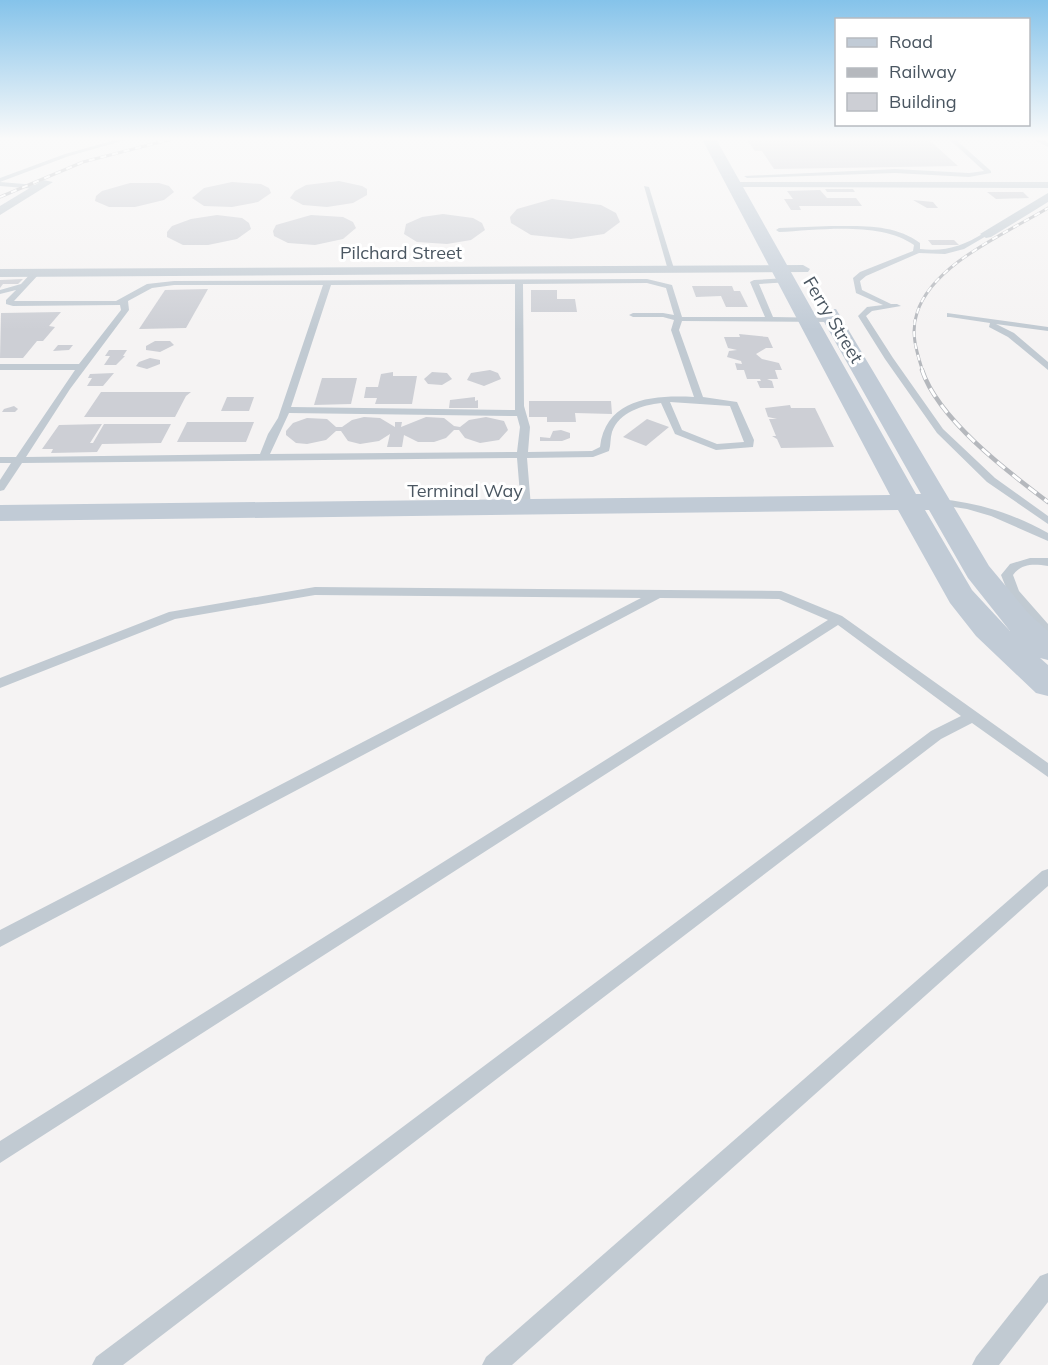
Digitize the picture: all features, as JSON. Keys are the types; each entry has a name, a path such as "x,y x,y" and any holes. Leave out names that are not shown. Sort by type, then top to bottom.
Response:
{"main road":[{"name":"Ferry Street","path":"755,203 790,273 808,319 918,495"},
{"name":"Ferry Street","path":"762,203 779,230 790,273 817,293 833,320 918,495"},
{"name":"Terminal Way","path":"0,495 825,503 918,495"},
{"name":"Terminal Way","path":"0,513 525,499 918,495"},
{"path":"918,495 932,547 961,596 987,628 1048,684"},
{"path":"918,495 1018,621 1048,650"},
{"path":"825,503 868,509 894,518 914,530 932,547"}],"street":[{"path":"0,211 13,203"},
{"path":"986,234 1038,203"},
{"name":"Pilchard Street","path":"0,273 672,270 790,273"}],"lane":[{"path":"651,203 672,270"},
{"path":"779,230 891,232 915,240 918,244 917,251"},
{"path":"986,234 968,246 946,253 917,251 863,274 856,280 859,291 900,307 870,309 862,316 940,431 991,480 1048,521"},
{"path":"36,273 9,302 14,304 124,301 142,290 160,284 656,283 669,287 679,319 675,330 699,399"},
{"path":"769,318 754,282 790,273"},
{"path":"263,459 285,410 328,282"},
{"path":"519,282 521,413 525,427 522,457 525,499"},
{"path":"0,292 24,286"},
{"path":"0,488 82,367 125,310 124,301"},
{"path":"633,315 663,315 679,319 833,320"},
{"path":"950,315 1048,329"},
{"path":"967,317 1005,331 1048,367"},
{"path":"0,368 82,367"},
{"path":"0,459 522,457 593,454 605,449 604,434 610,422 629,409 663,398 699,399 734,404 749,445 716,447 678,432 663,398"},
{"path":"285,410 521,413"},
{"path":"918,495 1002,516 1048,538"},
{"path":"1048,562 1025,562 1009,569 1006,575 1013,592 1048,632"},
{"path":"0,683 173,615 315,591 781,595 838,619 1048,771"},
{"path":"0,939 658,594"},
{"path":"0,1153 838,619"},
{"path":"104,1365 936,735 973,716"},
{"path":"494,1365 1048,876"},
{"path":"984,1365 1048,1284"}],"building":[{"path":"99,203 153,203 135,207 109,207"},
{"path":"199,203 254,203 232,207 204,206"},
{"path":"299,203 354,203 327,207"},
{"path":"539,203 601,205 616,213 620,222 604,234 571,239 531,235 511,223 510,217 517,209"},
{"path":"786,203 860,203 862,206 799,206 801,210 791,210"},
{"path":"918,203 934,203 938,208 927,208"},
{"path":"443,214 473,218 482,223 485,230 471,240 447,244 417,242 404,234 406,224 422,217"},
{"path":"217,215 242,218 249,223 251,229 237,239 208,245 183,245 167,237 167,232 172,226 191,219"},
{"path":"311,215 343,217 353,222 356,228 343,239 315,245 288,243 274,236 273,231 276,225"},
{"path":"928,240 954,240 959,245 932,245"},
{"path":"23,279 18,284 3,284 0,288 0,280"},
{"path":"692,286 732,286 734,291 740,291 748,307 726,307 721,296 696,297"},
{"path":"208,289 186,328 139,329 165,290"},
{"path":"531,290 557,290 557,299 575,299 577,312 531,312"},
{"path":"61,312 49,326 55,327 43,341 37,341 23,358 0,358 1,313"},
{"path":"739,334 768,337 773,348 766,348 756,354 762,359 779,363 782,370 775,370 778,379 767,379 772,381 774,388 760,388 757,381 761,381 760,379 747,379 744,370 737,370 735,363 742,364 741,361 727,357 729,351 737,350 728,348 724,337 740,337"},
{"path":"155,341 170,341 174,345 160,352 146,350 146,346"},
{"path":"58,345 73,345 69,350 53,351"},
{"path":"109,350 127,350 123,356 125,356 116,365 104,365 110,356 105,356"},
{"path":"150,358 160,360 160,364 147,369 136,366 139,362"},
{"path":"490,370 498,373 501,379 484,386 467,380 471,373"},
{"path":"393,372 393,376 417,376 412,404 375,404 377,398 364,398 366,387 378,387 381,374"},
{"path":"432,372 447,373 452,379 442,385 428,384 424,379"},
{"path":"114,373 103,386 87,386 92,378 88,378 90,374"},
{"path":"322,378 357,378 351,404 314,405"},
{"path":"101,392 191,392 186,396 175,417 84,417"},
{"path":"227,397 254,397 249,411 221,411"},
{"path":"475,397 475,401 478,400 478,408 449,408 450,400"},
{"path":"529,401 611,401 612,414 575,413 576,422 547,422 547,417 529,417"},
{"path":"790,405 791,408 815,408 834,447 781,448 777,439 772,436 776,436 769,419 777,419 768,417 765,408"},
{"path":"14,406 18,409 15,412 2,412 4,409"},
{"path":"364,417 380,418 395,427 395,422 402,422 401,427 426,417 444,418 454,426 460,427 469,420 486,417 504,421 508,430 499,440 480,443 465,438 459,430 454,430 446,438 434,442 418,442 404,435 402,447 387,447 390,434 379,441 360,444 348,441 341,431 336,431 326,440 307,444 296,443 286,435 286,431 293,423 307,418 327,419 336,427 342,427 352,420"},
{"path":"647,419 669,427 646,446 623,437"},
{"path":"187,422 254,422 246,442 177,442"},
{"path":"102,424 90,443 93,443 104,424 171,424 161,443 102,444 97,452 51,453 53,449 42,449 59,425"},
{"path":"561,430 570,433 570,438 562,441 540,441 540,437 550,438 553,431"}],"railway":[{"path":"923,372 915,343 914,328 917,313 925,295 954,265 992,239 1048,208"},
{"path":"922,370 930,389 958,425 995,460 1048,502"}]}
